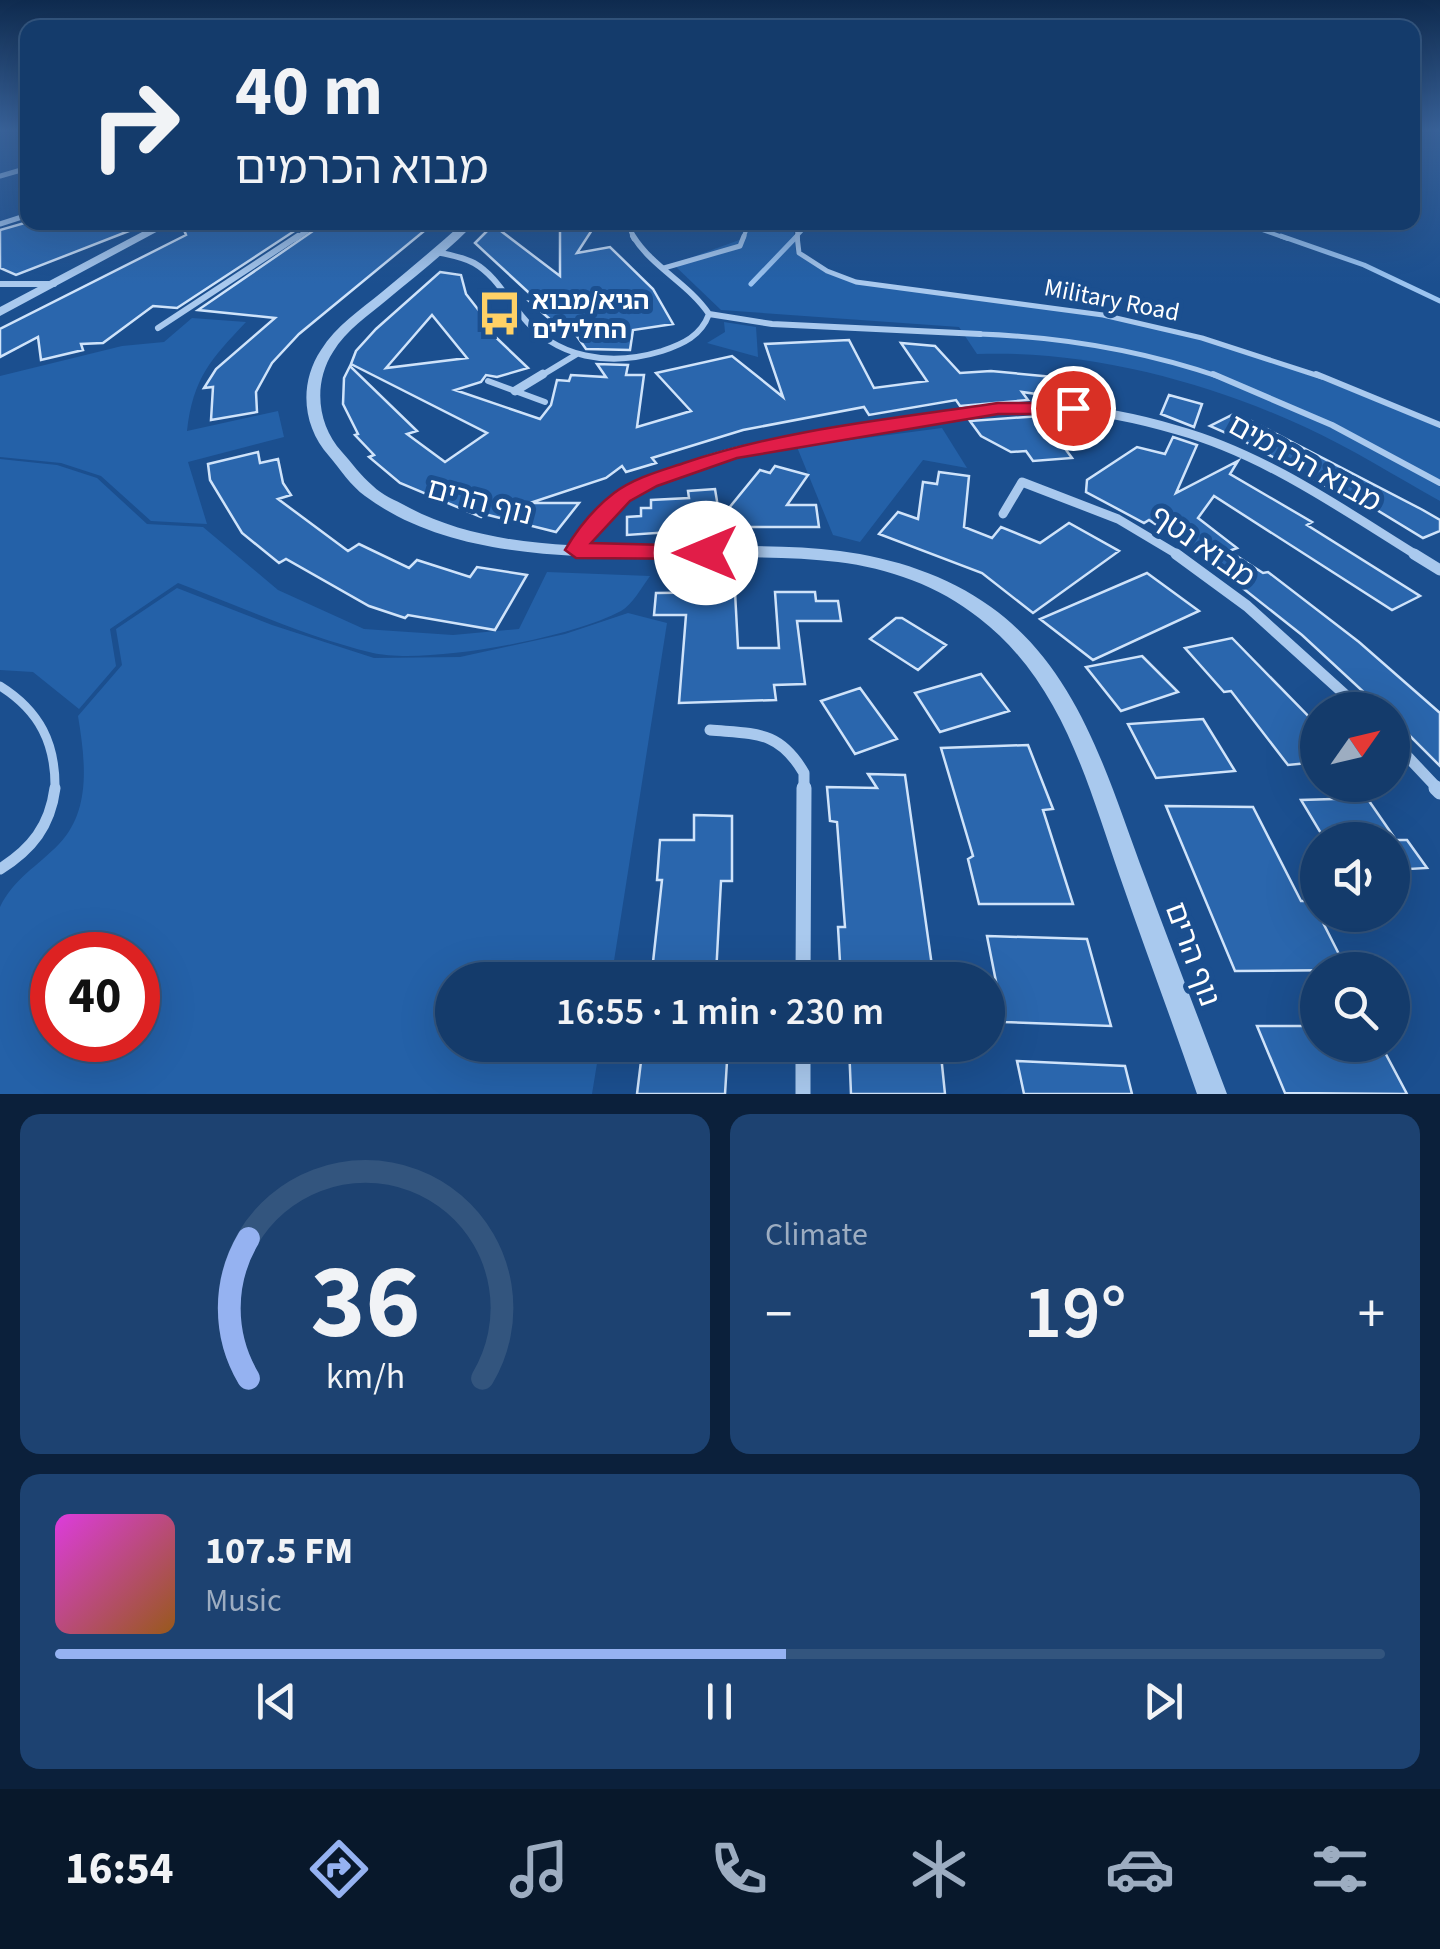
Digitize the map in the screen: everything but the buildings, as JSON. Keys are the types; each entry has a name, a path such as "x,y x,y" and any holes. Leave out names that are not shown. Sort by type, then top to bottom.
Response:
{"street":[{"path":"0,312 155,230"},
{"path":"158,328 308,230"},
{"name":"נוף הרים","path":"462,230 362,314 328,349 314,383 312,400 324,442 372,496 406,513 476,537 576,550 829,555 867,560 905,570 946,588 1013,633 1038,660 1076,723 1212,1094"},
{"path":"630,230 634,242 693,292 709,314 772,324 980,334"},
{"path":"437,252 462,256 482,266 538,335 577,354 625,358 665,350 696,335 709,314"},
{"path":"0,284 54,284"},
{"path":"515,391 577,354"},
{"name":"מבוא הכרמים","path":"576,550 588,528 623,496 650,482 730,454 764,445 998,408 1035,407 1137,418 1225,444 1281,472 1440,570"},
{"name":"מבוא נטף","path":"1003,514 1022,482 1066,494 1141,531 1254,614 1342,692"},
{"path":"710,730 770,736 791,747 804,773 803,962"},
{"path":"1410,760 1440,792"},
{"path":"803,1062 803,1094"}],"lane":[{"path":"664,268 740,246 746,230"},
{"name":"Military Road","path":"797,230 799,253 826,271 856,282 1055,306 1168,330 1321,374 1440,425"},
{"path":"980,334 1065,336 1184,363 1315,416 1440,482"},
{"path":"488,381 546,402"},
{"path":"0,686 19,694 38,714 50,739 55,772 52,804 42,832 30,848 0,869"}],"shaded area":[{"path":"743,230 794,230 796,253 824,272 854,283 1105,317 1191,337 1276,363 1440,428 1440,501 1356,453 1267,410 1145,372 1061,357 977,354 959,327 721,310 673,264 742,239"},
{"path":"192,318 246,322 206,370 194,397 187,431 278,411 284,437 188,462 207,524 151,521 101,476 61,463 0,457 0,376 122,346 164,342"},
{"path":"724,322 756,327 758,357 707,343 725,332"},
{"path":"942,428 967,468 923,460 860,542 833,535 797,447"},
{"path":"0,459 57,465 97,478 147,524 203,527 278,590 364,629 453,635 519,629 547,572 650,576 625,608 569,631 499,647 397,656 373,653 299,630 178,583 110,629 116,666 79,709 33,672 0,670"},
{"path":"177,588 272,625 374,658 460,657 565,634 628,613 667,623 614,962 435,962 435,1062 597,1062 592,1094 0,1094 0,907 19,880 70,831 84,783 78,716 122,665 116,629"}],"waterway":[{"path":"794,239 802,230"},
{"path":"1263,230 1288,239"},
{"path":"751,284 797,236"},
{"path":"1281,236 1364,265 1440,301"}],"place":[{"name":"הגיא/מבוא החלילים","path":"499,314"}],"route":[{"path":"706,553 576,550 588,528 623,496 650,482 730,454 764,445 998,408 1073,408"}]}
